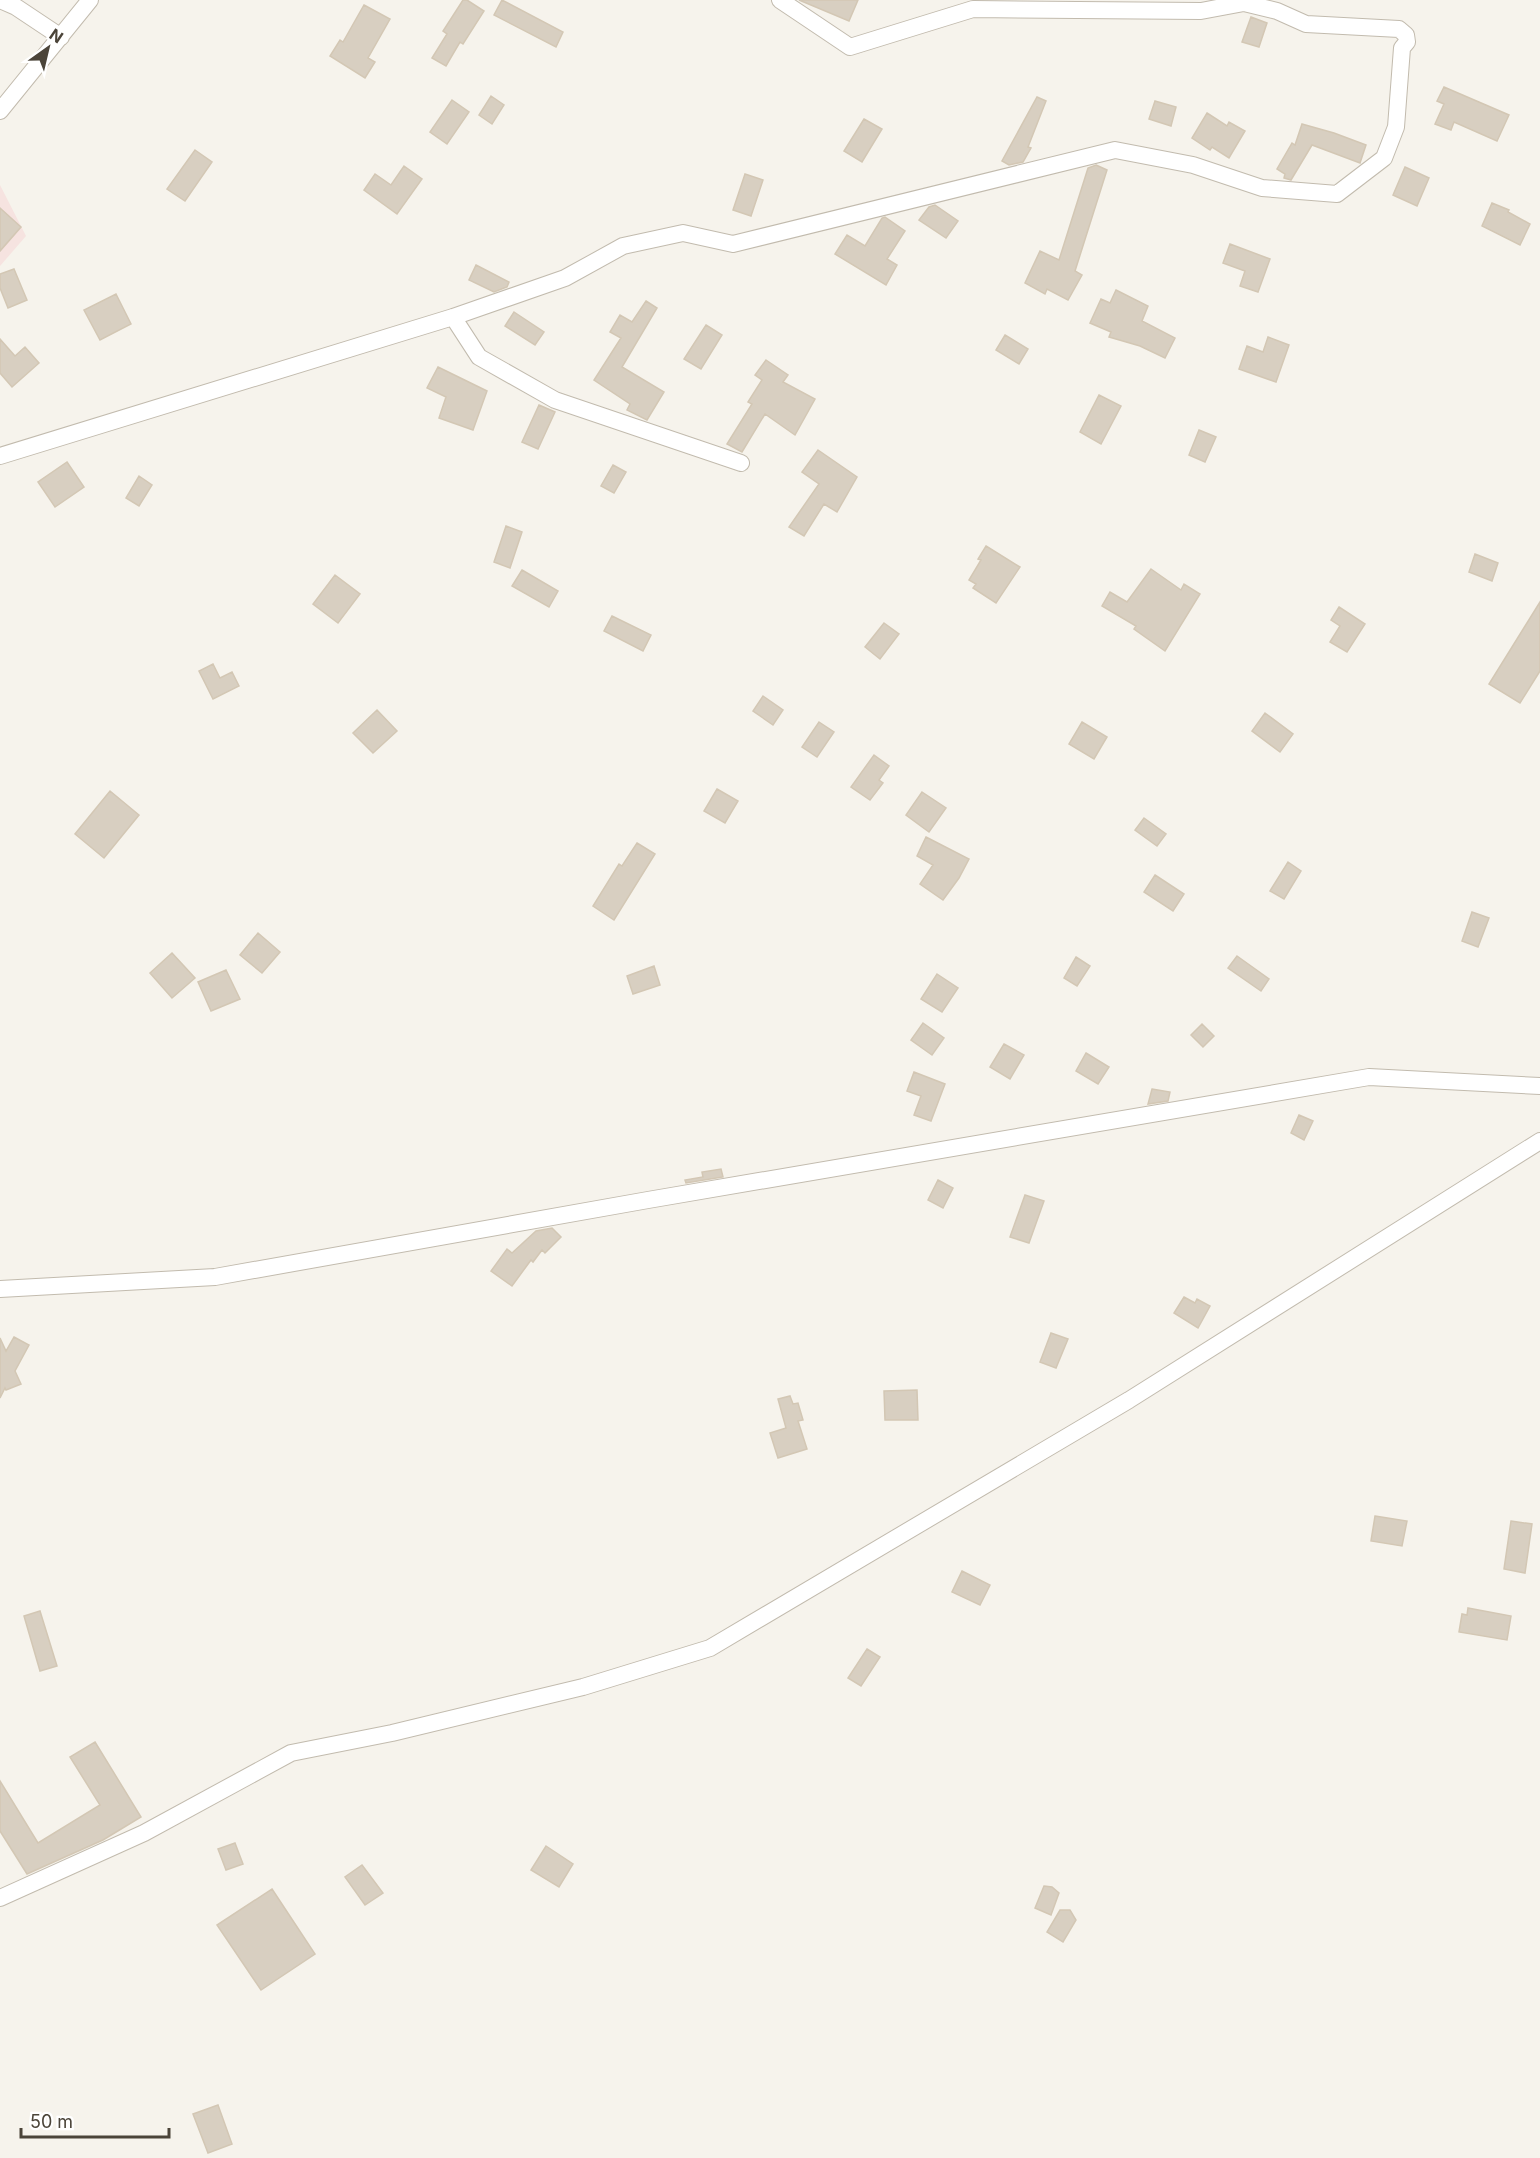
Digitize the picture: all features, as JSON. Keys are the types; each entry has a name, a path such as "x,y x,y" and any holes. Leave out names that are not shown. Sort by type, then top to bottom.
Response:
{"street":[{"path":"0,0 16,7 61,38"},
{"path":"0,111 90,0"},
{"path":"0,456 453,317 566,278 623,246 683,233 733,244 1115,150 1193,165 1262,188 1337,194 1384,158 1396,127 1402,48 1407,42 1406,35 1399,29 1306,24 1277,11 1242,2 1201,11 973,9 850,47 780,0"},
{"path":"453,317 479,357 555,400 741,463"},
{"path":"0,1289 215,1277 659,1198 1369,1077 1540,1086"},
{"path":"0,1898 144,1833 291,1753 392,1733 583,1687 710,1648 1129,1400 1540,1141"}],"shaded area":[{"path":"0,185 26,236 0,266"}],"building":[{"path":"463,0 467,0 484,11 463,44 460,42 446,66 432,58 447,34 443,31"},
{"path":"502,0 563,32 556,47 494,15"},
{"path":"799,0 858,0 849,21"},
{"path":"364,5 390,19 368,58 375,62 365,78 330,56 340,40 343,42"},
{"path":"1251,17 1267,23 1259,47 1242,42"},
{"path":"1444,87 1509,115 1497,141 1454,122 1451,130 1435,124 1444,104 1437,101"},
{"path":"491,96 504,105 492,124 479,115"},
{"path":"1037,97 1046,101 1028,147 1031,148 1023,162 1009,165 1002,161"},
{"path":"452,100 469,112 447,144 430,132"},
{"path":"1155,101 1176,107 1171,126 1149,119"},
{"path":"1207,113 1227,126 1229,122 1245,131 1229,158 1212,147 1210,150 1192,138"},
{"path":"864,119 882,129 862,162 844,151"},
{"path":"1302,124 1366,145 1360,163 1312,145 1291,180 1284,178 1285,174 1277,169 1292,143 1295,145"},
{"path":"195,150 212,162 185,201 167,189"},
{"path":"1096,165 1107,170 1075,271 1082,275 1068,300 1047,289 1045,294 1025,283 1040,251 1059,260 1088,168"},
{"path":"404,166 422,179 397,214 364,190 375,174 391,185"},
{"path":"1405,167 1429,178 1417,206 1393,195"},
{"path":"745,174 763,180 751,216 733,210"},
{"path":"1492,203 1509,210 1508,212 1530,224 1520,245 1482,226"},
{"path":"935,205 958,221 946,238 919,220 929,207"},
{"path":"0,208 21,227 0,251"},
{"path":"885,217 905,231 887,259 897,265 886,285 835,254 847,235 865,246 882,218"},
{"path":"1230,244 1270,259 1258,292 1240,286 1245,271 1223,263"},
{"path":"476,265 509,282 507,287 494,292 469,280"},
{"path":"14,269 27,300 8,308 0,288 0,274"},
{"path":"1116,290 1148,306 1142,321 1175,338 1165,358 1140,346 1109,337 1111,332 1090,323 1101,299 1110,303"},
{"path":"116,294 131,324 100,340 84,310"},
{"path":"646,301 657,308 622,367 664,392 647,420 627,410 630,404 594,380 621,338 610,332 620,315 632,322"},
{"path":"514,312 544,332 535,345 505,326"},
{"path":"706,325 722,335 701,369 684,359"},
{"path":"1005,335 1028,349 1019,364 996,350"},
{"path":"1268,337 1289,345 1276,382 1239,369 1247,346 1263,352"},
{"path":"0,339 15,356 25,347 39,363 12,387 0,373"},
{"path":"766,360 788,375 783,382 815,399 795,435 765,414 742,452 727,444 752,404 748,402 762,380 755,375"},
{"path":"438,367 487,391 473,430 439,418 446,397 427,388"},
{"path":"1099,395 1121,406 1101,444 1080,432"},
{"path":"539,405 555,412 538,449 522,442"},
{"path":"1199,430 1216,437 1205,462 1189,455"},
{"path":"818,450 857,477 837,512 824,504 804,536 789,527 819,484 802,472"},
{"path":"67,462 84,487 55,507 38,482"},
{"path":"613,465 626,472 614,493 601,486"},
{"path":"139,476 152,485 139,506 126,498"},
{"path":"506,526 522,532 510,568 494,562"},
{"path":"986,546 1020,567 996,603 973,588 976,584 969,580"},
{"path":"1475,554 1498,563 1492,581 1469,572"},
{"path":"1151,569 1181,590 1184,584 1200,594 1165,651 1134,629 1136,626 1102,606 1110,592 1127,602"},
{"path":"522,570 558,591 549,607 512,586"},
{"path":"335,575 360,594 338,623 313,604"},
{"path":"1540,602 1540,671 1520,703 1489,684"},
{"path":"1339,607 1365,624 1347,652 1330,642 1340,626 1331,620"},
{"path":"612,616 651,635 643,651 604,631"},
{"path":"884,623 899,634 880,659 865,647"},
{"path":"213,664 220,678 232,672 239,686 213,699 199,671"},
{"path":"763,696 783,710 773,725 753,711"},
{"path":"377,710 397,731 373,753 353,733"},
{"path":"1265,713 1293,734 1280,752 1252,731"},
{"path":"819,722 834,732 817,757 802,747"},
{"path":"1082,722 1107,737 1094,759 1069,744"},
{"path":"874,755 889,766 879,780 883,783 870,800 851,787"},
{"path":"717,789 738,801 725,823 704,811"},
{"path":"110,791 139,815 104,858 75,834"},
{"path":"922,792 946,808 929,832 906,815"},
{"path":"1144,818 1166,834 1157,846 1135,830"},
{"path":"926,837 969,859 943,900 920,884 933,865 917,856"},
{"path":"637,843 655,854 614,920 593,906 619,864 622,866"},
{"path":"1288,862 1301,871 1284,899 1270,891"},
{"path":"1155,875 1184,894 1173,911 1144,892"},
{"path":"1472,912 1489,918 1478,947 1462,941"},
{"path":"258,933 280,952 262,973 240,955"},
{"path":"172,953 195,978 172,998 150,973"},
{"path":"1237,956 1269,979 1261,991 1228,968"},
{"path":"1076,957 1090,966 1077,986 1064,978"},
{"path":"654,966 660,985 633,994 627,976"},
{"path":"226,970 240,999 211,1011 198,982"},
{"path":"937,974 958,988 942,1012 921,999"},
{"path":"923,1023 944,1038 932,1055 911,1040"},
{"path":"1202,1024 1214,1036 1203,1047 1191,1035"},
{"path":"1004,1044 1024,1055 1010,1079 990,1067"},
{"path":"1086,1053 1109,1067 1098,1084 1076,1071"},
{"path":"914,1072 945,1084 931,1121 914,1115 921,1096 907,1091"},
{"path":"1152,1089 1170,1092 1168,1101 1148,1104"},
{"path":"1299,1115 1313,1121 1304,1140 1291,1133"},
{"path":"721,1169 723,1177 686,1183 685,1180 703,1177 702,1172"},
{"path":"938,1180 953,1188 943,1208 928,1200"},
{"path":"1025,1195 1044,1201 1029,1243 1010,1237"},
{"path":"552,1228 561,1237 545,1253 542,1250 533,1262 531,1260 512,1286 491,1271 507,1249 512,1253 536,1231"},
{"path":"1184,1297 1195,1303 1197,1299 1210,1306 1198,1328 1174,1313"},
{"path":"1051,1333 1068,1339 1056,1368 1040,1362"},
{"path":"14,1337 29,1345 15,1371 21,1384 6,1390 5,1388 0,1398 0,1338 6,1351"},
{"path":"917,1390 918,1420 885,1420 884,1391"},
{"path":"790,1396 793,1404 798,1403 803,1420 798,1421 807,1449 778,1458 770,1433 786,1428 778,1399"},
{"path":"1375,1516 1407,1521 1402,1546 1371,1541"},
{"path":"1511,1521 1532,1524 1525,1573 1504,1569"},
{"path":"962,1571 990,1585 980,1605 952,1592"},
{"path":"1468,1608 1511,1616 1507,1640 1459,1632 1462,1614 1467,1615"},
{"path":"40,1611 57,1666 40,1671 24,1616"},
{"path":"867,1649 880,1657 861,1686 848,1678"},
{"path":"95,1742 141,1817 103,1840 27,1874 0,1831 0,1781 38,1843 100,1805 70,1757"},
{"path":"235,1843 243,1864 226,1870 218,1849"},
{"path":"546,1846 573,1864 559,1887 531,1870"},
{"path":"362,1865 383,1893 365,1905 345,1877"},
{"path":"1044,1886 1052,1887 1059,1893 1051,1915 1035,1908"},
{"path":"272,1889 315,1954 261,1990 217,1925"},
{"path":"1060,1910 1070,1910 1076,1920 1063,1942 1047,1932"},
{"path":"218,2105 232,2144 208,2153 193,2114"}]}
